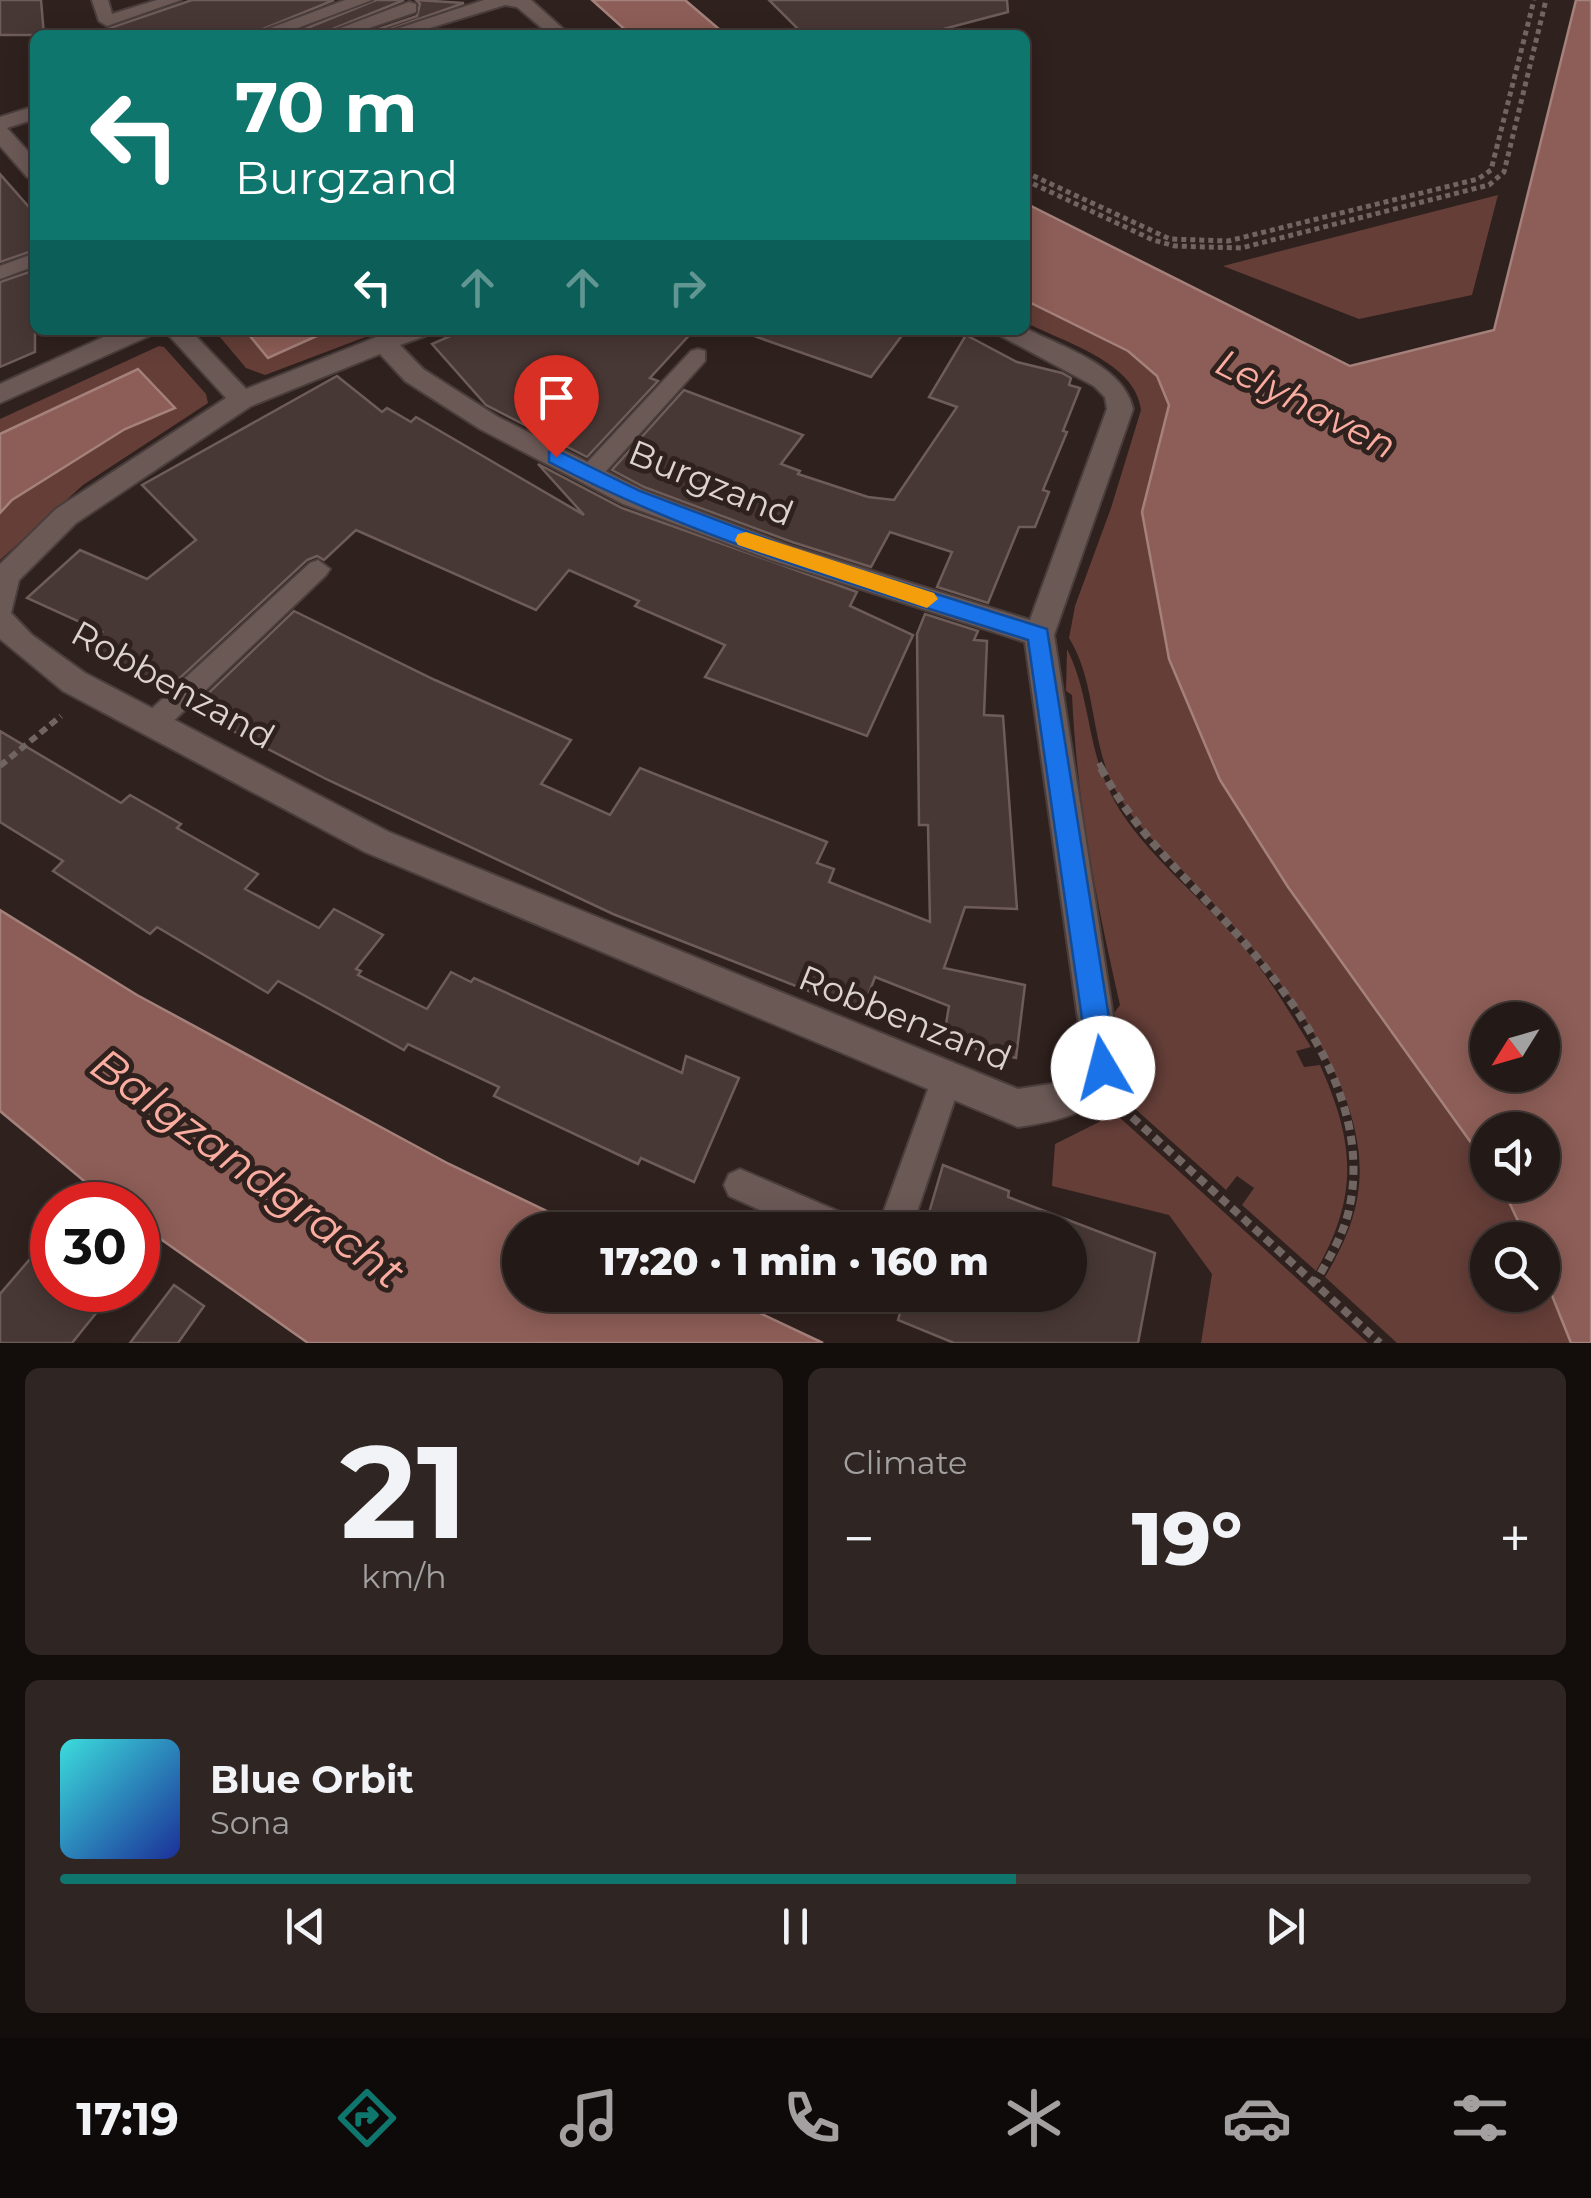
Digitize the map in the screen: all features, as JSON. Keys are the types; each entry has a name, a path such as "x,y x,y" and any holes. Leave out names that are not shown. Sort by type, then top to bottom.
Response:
{"street":[{"path":"276,30 363,0"},
{"path":"362,30 432,0"},
{"path":"404,30 505,0 522,2 555,30"},
{"path":"0,178 30,121"},
{"path":"0,394 129,335"},
{"path":"181,335 242,400"},
{"path":"0,606 6,576 66,516 242,400 404,335"},
{"path":"1019,335 1104,380 1117,394 1120,410 1039,635 1103,1068 1090,1079"},
{"name":"Burgzand","path":"384,343 414,375 489,423 633,497 781,553 1039,635"},
{"name":"Robbenzand","path":"0,620 22,642 92,692 377,842 1018,1108 1066,1101 1090,1079"}],"lane":[{"path":"100,0 107,22 173,0"},
{"path":"0,273 30,261"},
{"path":"590,474 698,356"},
{"path":"154,722 318,569"},
{"path":"900,1212 947,1078"},
{"path":"740,1185 801,1212"}],"path":[{"path":"1030,174 1170,239 1228,241 1478,179 1490,170 1534,0"},
{"path":"1030,182 1153,240 1175,246 1241,248 1489,185 1504,172 1546,0"},
{"path":"0,766 92,692"},
{"path":"1096,751 1112,792 1142,834 1269,972 1315,1046 1342,1106 1353,1152 1350,1204 1338,1242 1316,1282"},
{"path":"1090,1079 1380,1343"}],"shaded area":[{"path":"1498,195 1472,295 1359,319 1223,266"},
{"path":"1030,302 1128,351 1157,376 1169,405 1142,512 1169,659 1220,780 1288,887 1470,1141 1470,1202 1509,1202 1518,1222 1470,1222 1470,1312 1559,1312 1571,1343 1397,1343 1325,1277 1347,1233 1359,1185 1358,1145 1348,1105 1331,1064 1282,987 1255,951 1124,805 1108,773 1084,674 1069,638 1075,606 1141,410 1136,393 1112,366 1030,324"},
{"path":"218,335 249,335 268,358 319,335 371,335 265,375 246,368"},
{"path":"159,346 206,394 208,403 83,485 0,560 0,513 12,500 125,429 174,407 137,369 0,434 0,419"},
{"path":"1067,649 1082,689 1102,772 1123,815 1254,961 1311,1047 1296,1051 1304,1067 1320,1065 1332,1093 1345,1145 1345,1193 1340,1218 1316,1271 1242,1205 1254,1188 1237,1176 1226,1190 1114,1090 1121,1053 1114,1013 1120,1005 1083,813 1072,695 1066,691"},
{"path":"1107,1106 1368,1343 1201,1343 1212,1274 1169,1215 1052,1186 1055,1144 1099,1122"}],"water":[{"path":"592,0 685,0 720,30 625,30"},
{"name":"Lelyhaven","path":"1576,0 1591,0 1591,1343 1571,1343 1559,1312 1560,1222 1518,1222 1509,1202 1560,1202 1560,1112 1470,1112 1470,1141 1288,887 1220,780 1169,659 1142,512 1169,405 1157,376 1128,351 1030,302 1030,206 1350,366 1494,330"},
{"path":"249,335 319,335 268,358"},
{"path":"138,369 175,408 125,429 12,500 0,513 0,434"},
{"name":"Balgzandgracht","path":"0,910 137,995 449,1164 549,1212 502,1212 502,1312 758,1312 823,1343 308,1343 160,1239 160,1182 85,1182 0,1111"}],"building":[{"path":"0,0 41,0 44,30 30,30 30,35 0,35"},
{"path":"192,0 334,0 260,30 107,29"},
{"path":"376,0 404,0 330,30 302,30"},
{"path":"416,0 464,3 388,30 376,30 417,16 420,4"},
{"path":"769,0 1007,0 1008,12 940,30 799,30"},
{"path":"0,174 30,208 30,252 0,262"},
{"path":"30,272 30,335 35,335 35,352 0,367 0,282"},
{"path":"453,335 689,335 650,378 658,381 587,457 486,405 432,344"},
{"path":"754,335 902,335 871,377"},
{"path":"966,335 1017,362 1062,373 1071,378 1069,385 1080,388 1043,490 1049,492 1035,527 1019,527 988,603 937,587 952,552 890,532 871,567 644,487 612,470 684,390 803,435 781,464 800,471 798,474 868,497 894,500 957,407 929,397"},
{"path":"337,376 382,412 387,408 411,422 416,417 584,515 538,464 622,508 857,592 850,606 913,635 867,736 705,677 725,645 635,606 639,601 569,570 536,610 356,530 324,560 317,556 307,560 167,690 87,645 102,632 27,598 80,550 147,579 196,540 142,485"},
{"path":"294,611 435,680 571,740 541,784 610,815 640,768 827,842 817,863 834,869 829,882 930,922 928,825 919,825 917,634 925,614 978,631 974,640 987,641 984,715 1003,716 1017,909 965,907 944,968 1025,985 1016,1058 943,1042 949,1006 875,977 862,1012 613,914 328,780 200,714 205,710 196,705"},
{"path":"0,731 121,803 130,795 181,824 177,828 258,874 245,889 319,928 334,909 383,935 356,969 361,971 358,975 427,1009 451,972 471,982 474,978 682,1073 686,1056 739,1078 694,1182 641,1158 638,1164 494,1096 499,1087 408,1044 404,1050 278,981 268,993 157,927 150,934 53,871 63,861 0,822"},
{"path":"943,1165 1009,1191 1008,1197 1047,1212 929,1212"},
{"path":"1087,1227 1155,1253 1138,1343 954,1343 898,1320 900,1312 1087,1312"},
{"path":"30,1259 30,1312 97,1312 72,1343 0,1343 0,1294"},
{"path":"174,1285 204,1306 178,1343 130,1343 154,1312 160,1312 160,1303"}],"slow traffic":[{"path":"746,540 927,599"}],"route":[{"path":"556,457 633,497 781,553 1039,635 1103,1068"}]}
